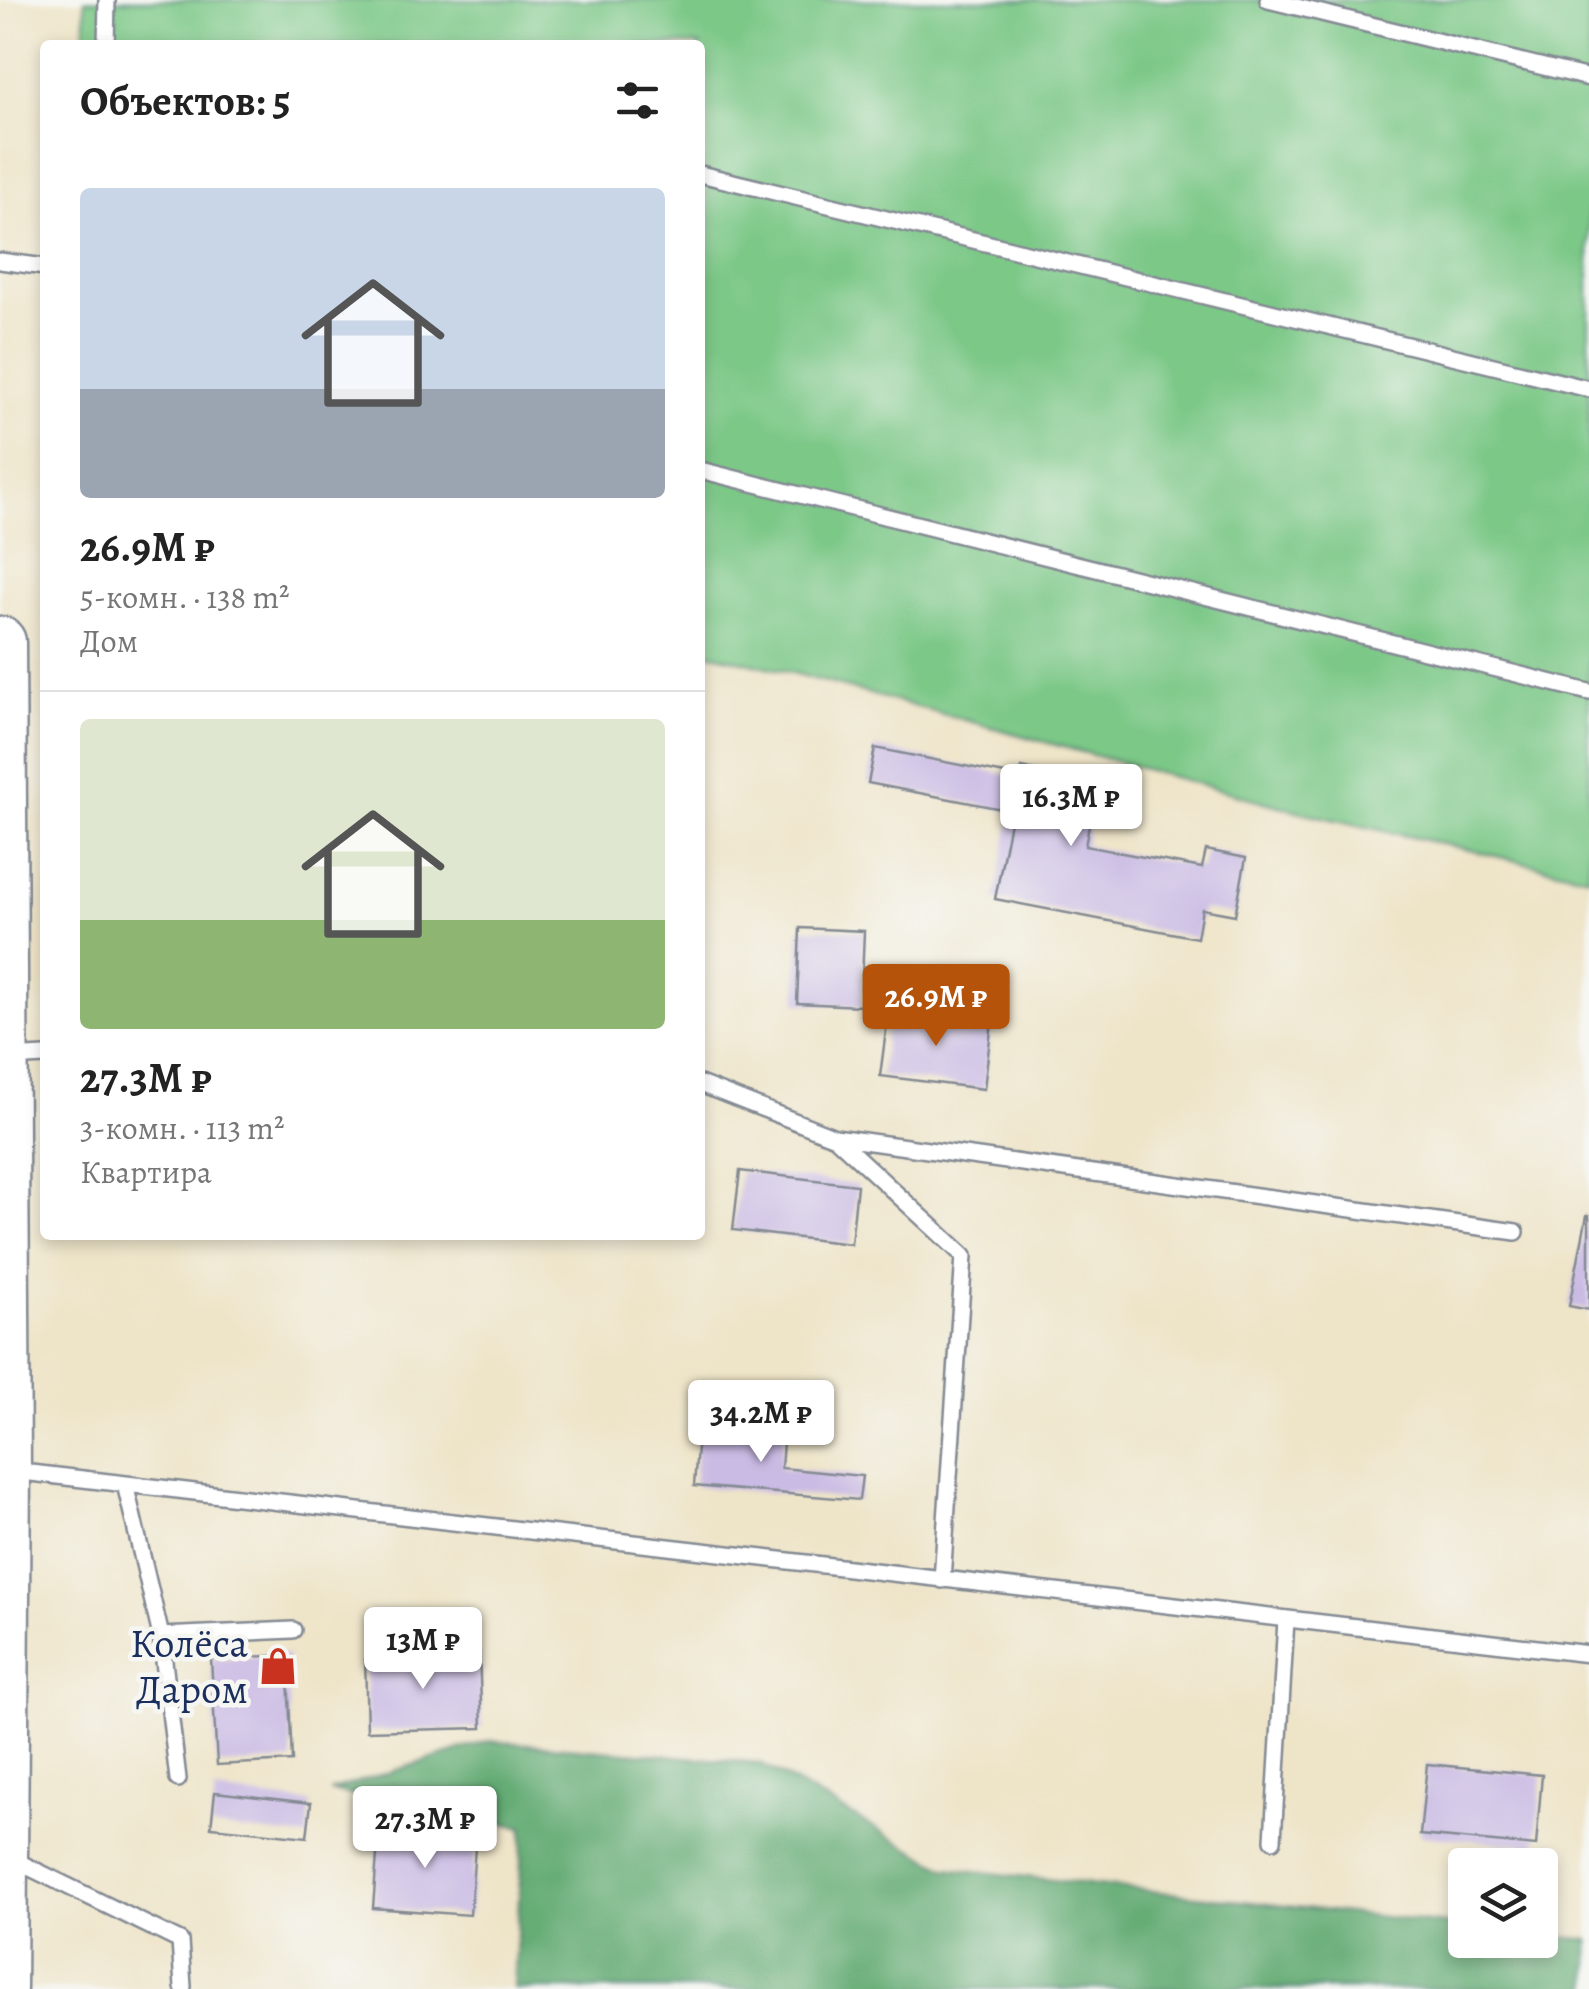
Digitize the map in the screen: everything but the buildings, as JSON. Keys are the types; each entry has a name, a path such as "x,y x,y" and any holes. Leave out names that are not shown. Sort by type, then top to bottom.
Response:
{"main road":[{"path":"0,642 24,1057 2,1469 1,1989"}],"lane":[{"path":"106,0 106,40"},
{"path":"1268,0 1589,78"},
{"path":"705,175 1589,389"},
{"path":"0,261 40,266"},
{"path":"705,471 1589,692"},
{"path":"705,1086 835,1137 1516,1232"},
{"path":"835,1137 964,1256 942,1580"},
{"path":"2,1469 1589,1654"},
{"path":"125,1484 162,1636 178,1779"},
{"path":"1272,1840 1286,1620"},
{"path":"162,1636 294,1630"},
{"path":"0,1853 180,1942 183,1987"}],"green space":[{"path":"85,0 1589,0 1589,877 1305,813 705,652 705,40 85,40"},
{"path":"489,1741 759,1763 946,1868 1448,1924 1448,1958 1558,1958 1558,1937 1589,1940 1589,1989 514,1989 523,1827 330,1791"}],"place":[{"name":"Колёса Даром","path":"278,1666"}]}
